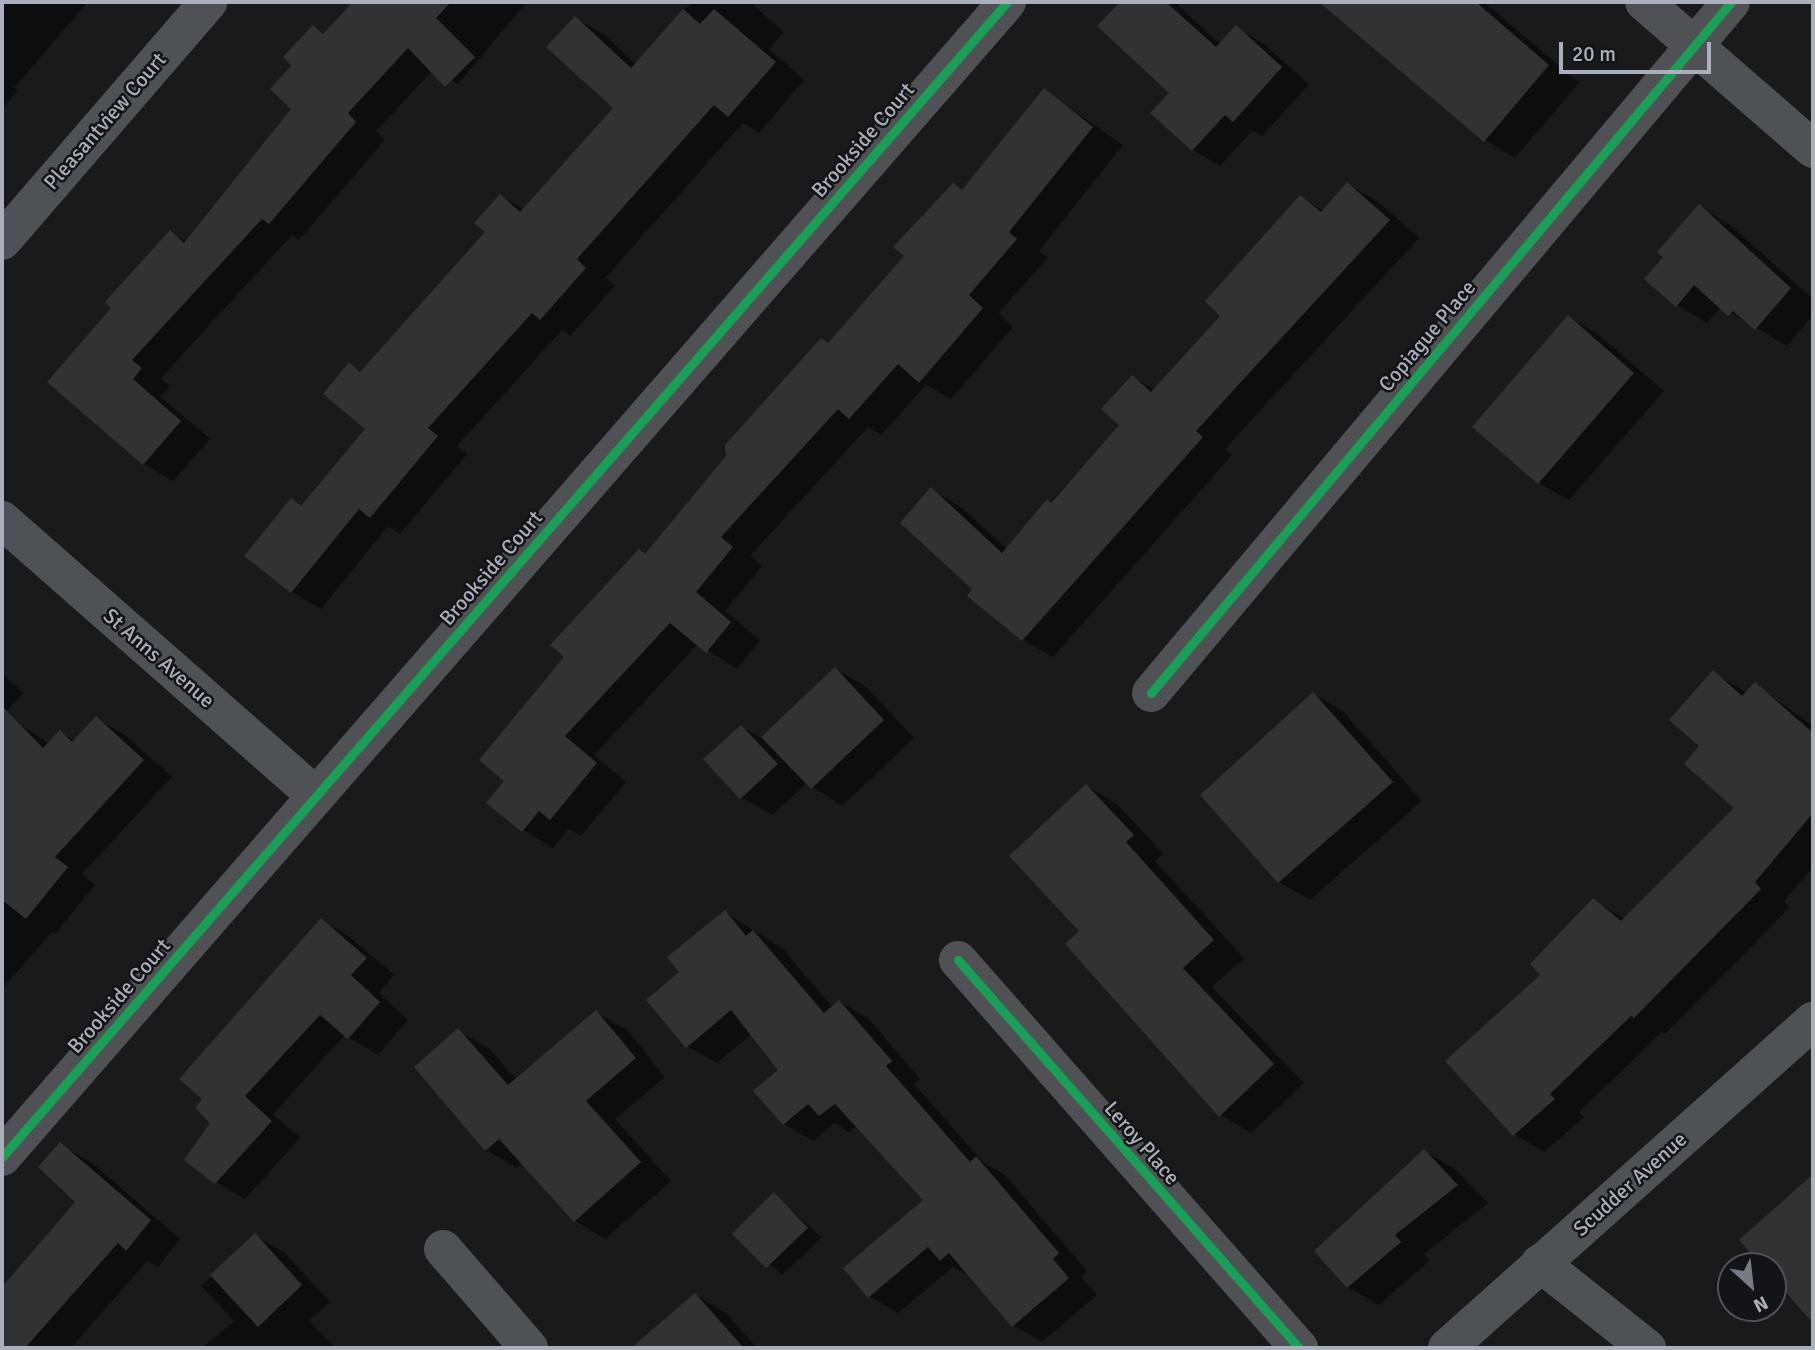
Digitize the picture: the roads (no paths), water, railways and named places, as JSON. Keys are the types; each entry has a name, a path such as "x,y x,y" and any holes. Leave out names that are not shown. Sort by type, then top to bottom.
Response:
{"street":[{"name":"Pleasantview Court","path":"2,241 208,2"},
{"name":"Brookside Court","path":"2,1157 1007,2"},
{"path":"1644,2 1813,149"},
{"name":"Copiague Place","path":"1151,692 1731,2"},
{"name":"St Anns Avenue","path":"2,520 316,796"},
{"name":"Leroy Place","path":"958,960 1299,1348"},
{"name":"Scudder Avenue","path":"1447,1348 1813,1021"},
{"path":"443,1250 529,1348"},
{"path":"1540,1263 1647,1348"}]}
